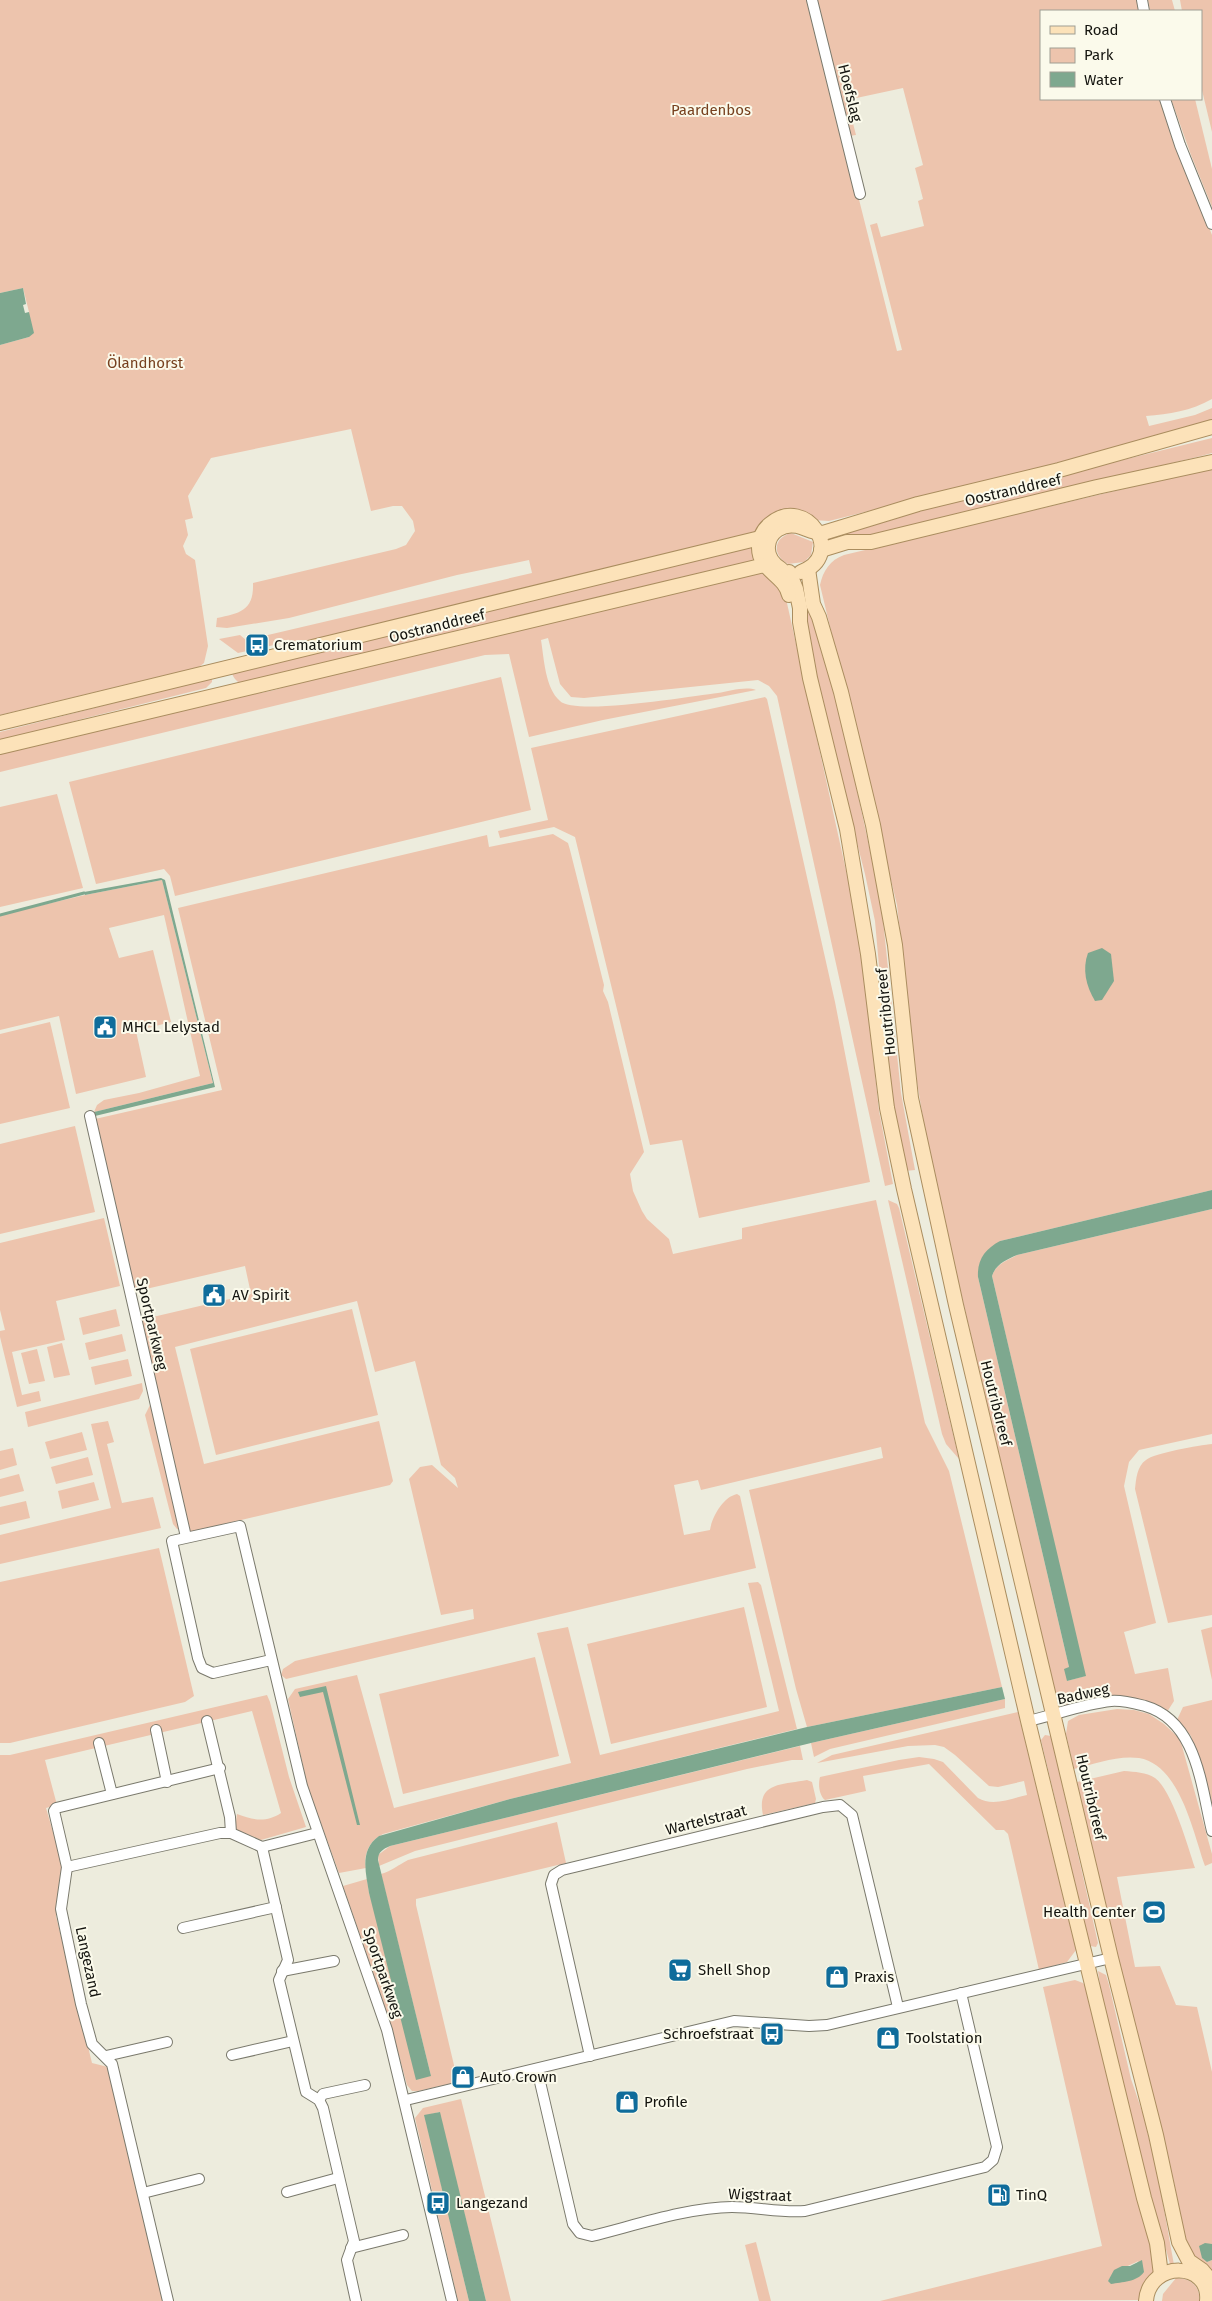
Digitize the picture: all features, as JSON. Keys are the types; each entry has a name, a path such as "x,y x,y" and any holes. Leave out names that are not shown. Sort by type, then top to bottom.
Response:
{"main road":[{"name":"Oostranddreef","path":"817,530 844,521 857,521 1059,470 1212,427"},
{"name":"Oostranddreef","path":"821,550 847,542 871,542 1097,487 1212,462"},
{"path":"783,517 802,518 817,530 821,550 817,560 808,569 783,575 760,554 760,538 771,524 783,517"},
{"path":"769,564 768,545 778,529 795,525 817,530"},
{"name":"Oostranddreef","path":"0,723 760,538"},
{"path":"819,618 816,581 821,570 835,553 871,542"},
{"name":"Oostranddreef","path":"0,747 769,564"},
{"name":"Houtribdreef","path":"808,569 809,590 840,692 873,825 895,945 911,1098 928,1184 1111,1958 1156,2135 1179,2242 1176,2252 1176,2270"},
{"name":"Houtribdreef","path":"783,575 796,589 800,608 800,622 816,703 847,829 868,954 887,1108 931,1310 1028,1721 1144,2198 1156,2243 1176,2270"},
{"path":"1176,2270 1198,2277 1209,2283 1206,2301"},
{"path":"1146,2301 1149,2289 1176,2270"},
{"path":"1154,2301 1155,2295 1176,2270"}],"street":[{"name":"Hoefslag","path":"812,0 860,194"},
{"path":"1165,100 1180,145 1212,224"},
{"name":"Sportparkweg","path":"90,1116 186,1537 240,1526 302,1786 387,2030 406,2100 452,2301"},
{"path":"186,1537 172,1542 198,1658 202,1668 213,1673 271,1660"},
{"name":"Badweg","path":"1028,1721 1110,1701 1129,1701 1153,1708 1171,1720 1188,1742 1212,1827"},
{"path":"207,1721 220,1768 230,1817 231,1833"},
{"path":"156,1730 167,1782"},
{"path":"99,1743 112,1794"},
{"name":"Langezand","path":"168,2301 112,2064 92,2044 81,2004 61,1908 67,1867 54,1811 56,1808 220,1768"},
{"name":"Wartelstraat","path":"590,2056 550,1884 554,1875 562,1870 823,1807 840,1805 852,1815 898,2007"},
{"path":"67,1867 220,1833 231,1833 262,1847 317,1833"},
{"path":"262,1847 288,1960 279,1980 306,2092 319,2100 323,2108 354,2241 347,2260 356,2301"},
{"path":"184,1928 276,1908"},
{"path":"406,2100 734,2021 810,2026 827,2025 1111,1958"},
{"path":"282,1971 334,1961"},
{"name":"Wigstraat","path":"537,2069 573,2224 580,2233 592,2236 703,2209 732,2207 791,2212 805,2211 985,2167 993,2160 997,2147 961,1994"},
{"path":"232,2055 293,2041"},
{"path":"106,2056 167,2042"},
{"path":"319,2100 323,2094 365,2085"},
{"path":"287,2192 338,2178"},
{"path":"143,2193 199,2179"},
{"path":"351,2248 403,2236"}],"green space":[{"path":"0,0 809,0 897,351 902,350 870,225 877,223 881,237 924,226 918,201 923,199 915,168 923,165 903,88 847,100 856,135 849,136 815,0 1138,0 1140,10 1040,10 1040,100 1161,100 1171,132 1212,235 1212,399 1180,411 1146,416 1149,426 1195,415 1212,408 1212,421 1142,441 829,521 813,520 330,637 283,643 238,653 219,639 240,635 246,640 532,573 529,560 457,575 289,618 227,628 216,627 217,618 239,612 248,605 253,592 253,583 396,549 406,545 415,531 413,521 402,506 371,511 351,429 211,458 188,496 193,518 185,520 188,535 183,546 186,554 195,560 208,646 204,663 199,667 0,715 0,345 29,337 29,312 23,288 0,293"},
{"path":"1148,0 1172,0 1175,10 1150,10"},
{"path":"1180,0 1212,0 1212,132 1202,90 1202,10 1182,10"},
{"path":"1171,100 1195,100 1212,169 1212,207"},
{"path":"1212,438 1212,453 1201,456 883,533 830,542 828,536 919,510"},
{"path":"1212,468 1212,1190 1000,1241 978,1277 1069,1667 1067,1681 1085,1676 992,1276 999,1266 1017,1255 1212,1209 1212,1434 1139,1450 1129,1462 1124,1486 1156,1623 1124,1632 1135,1674 1168,1668 1174,1701 1167,1712 1144,1702 1126,1698 1070,1706 1058,1703 931,1166 917,1082 897,905 820,585 828,567 844,555"},
{"path":"791,533 813,542 811,555 804,562 788,564 777,552 778,543 785,535"},
{"path":"753,545 755,564 242,684 236,680 231,672 231,669"},
{"path":"752,571 763,574 771,579 785,594 860,934 879,1111 893,1184 885,1186 777,696 769,686 758,680 584,698 571,697 560,684 548,638 541,640 548,681 551,689 560,701 570,705 610,706 635,704 742,689 756,690 603,720 529,737 509,654 485,655 0,772 0,751 226,697 272,691 315,675"},
{"path":"806,586 821,651 839,708 881,901 901,1093 915,1170 905,1171 890,1090 875,921 865,874 819,695 799,588"},
{"path":"501,677 531,810 175,896 170,876 164,869 96,884 69,782"},
{"path":"212,678 212,682 206,688 82,719 0,743 0,732"},
{"path":"765,697 767,699 835,1002 870,1182 699,1218 682,1140 650,1145 575,837 554,827 500,838 498,831 548,820 531,748"},
{"path":"57,794 83,888 0,907 0,807"},
{"path":"553,834 568,843 644,1152 630,1174 633,1191 647,1219 669,1239 673,1254 742,1239 742,1228 876,1200 925,1423 949,1471 1002,1687 807,1727 796,1689 749,1490 883,1458 881,1447 701,1490 698,1480 674,1485 684,1535 710,1530 713,1519 723,1503 732,1496 737,1494 740,1496 756,1568 286,1679 281,1675 283,1669 295,1661 474,1619 473,1609 441,1615 409,1479 420,1467 432,1465 458,1488 455,1478 441,1465 415,1361 375,1372 357,1301 175,1347 204,1464 379,1421 393,1481 390,1485 190,1532 177,1529 173,1524 145,1415 155,1395 140,1320 251,1294 245,1266 133,1292 95,1119 222,1090 178,908 487,835 489,847"},
{"path":"162,880 213,1083 94,1112 97,1105 104,1100 139,1093 200,1076 164,915 109,928 119,958 153,950 171,1022 136,1031 146,1077 76,1094 59,1016 0,1030 0,915 85,895"},
{"path":"50,1022 70,1108 0,1124 0,1034"},
{"path":"75,1126 95,1212 0,1234 0,1144"},
{"path":"888,1200 897,1204 899,1208 959,1459 946,1444 942,1434"},
{"path":"104,1218 120,1286 56,1301 65,1340 12,1352 22,1395 39,1391 41,1401 17,1407 0,1337 0,1331 5,1330 0,1310 0,1243"},
{"path":"116,1309 120,1326 83,1335 79,1318"},
{"path":"352,1309 378,1415 216,1455 190,1349"},
{"path":"122,1334 126,1351 89,1360 85,1343"},
{"path":"62,1343 70,1375 54,1378 47,1347"},
{"path":"37,1349 45,1381 29,1384 21,1353"},
{"path":"128,1359 132,1376 95,1385 91,1367"},
{"path":"142,1383 143,1391 139,1399 28,1427 25,1412"},
{"path":"108,1421 114,1442 107,1444 122,1503 153,1497 161,1528 0,1564 0,1535 111,1508 91,1424"},
{"path":"82,1432 87,1450 50,1459 45,1442"},
{"path":"1212,1444 1212,1615 1168,1623 1135,1489 1138,1473 1143,1463 1151,1457"},
{"path":"13,1448 17,1465 0,1470 0,1451"},
{"path":"88,1457 93,1475 56,1484 51,1467"},
{"path":"19,1474 24,1491 0,1497 0,1479"},
{"path":"94,1482 99,1500 62,1509 58,1491"},
{"path":"26,1501 30,1518 0,1525 0,1507"},
{"path":"159,1548 194,1696 185,1702 10,1743 0,1743 0,1582"},
{"path":"758,1582 761,1585 797,1729 510,1799 383,1834 374,1840 368,1848 366,1868 339,1873 308,1788 288,1699 295,1689 357,1675 394,1808 571,1763 537,1633 568,1627 600,1755 779,1711 748,1583"},
{"path":"744,1607 767,1707 611,1744 587,1644"},
{"path":"1212,1627 1212,1680 1201,1630"},
{"path":"535,1657 559,1756 403,1794 379,1694"},
{"path":"267,1695 289,1777 306,1827 261,1840 235,1829 237,1814 259,1820 281,1813 252,1711 45,1760 57,1805 46,1808 65,1873 56,1916 92,2063 108,2067 164,2301 0,2301 0,1755 10,1755"},
{"path":"1005,1699 1005,1708 830,1749 814,1757 811,1743"},
{"path":"1212,1700 1212,1810 1191,1736 1177,1720 1183,1707"},
{"path":"1117,1709 1134,1710 1149,1714 1164,1724 1180,1739 1212,1854 1212,1863 1205,1866 1190,1819 1175,1786 1165,1773 1153,1763 1131,1757 1106,1760 1074,1769 1066,1734 1068,1721 1079,1715"},
{"path":"1018,1712 1076,1950 1067,1962 1039,1970 1008,1834 1004,1830 996,1830 929,1764 863,1776 866,1791 825,1800 821,1795 819,1786 820,1777 919,1757 943,1762 978,1798 984,1801 996,1802 1027,1795 1024,1781 998,1787 989,1786 955,1755 944,1747 935,1745 908,1746 817,1763 832,1755"},
{"path":"1045,1735 1051,1736 1053,1744 1098,1943 1096,1947 1090,1946 1041,1740"},
{"path":"800,1746 803,1760 792,1760 747,1769 415,1851 379,1866 378,1855 390,1846"},
{"path":"1124,1771 1148,1775 1155,1778 1161,1784 1179,1820 1195,1868 1117,1877 1135,1967 1160,1966 1176,2005 1197,2007 1212,2072 1212,2244 1209,2245 1207,2262 1212,2260 1212,2271 1199,2262 1188,2250 1173,2178 1142,2061 1077,1782"},
{"path":"807,1780 812,1782 816,1799 815,1803 763,1815 763,1796 767,1791 780,1785"},
{"path":"557,1822 566,1863 416,1899 458,2082 412,2091 407,2085 388,2016 343,1886 367,1879 369,1893 431,2076 381,1874 392,1870 408,1860"},
{"path":"1098,1971 1106,1975 1131,2079 1143,2114 1158,2176 1174,2265 1170,2264 1140,2156 1101,1992"},
{"path":"1075,1980 1083,1983 1087,1989 1156,2260 1156,2271 1140,2300 880,2301 1102,2246 1043,1987","holes":["1138,2261 1129,2279 1108,2281 1118,2270"]},
{"path":"461,2099 511,2301 486,2301 439,2112 425,2116 469,2301 458,2301 415,2118 423,2108"},
{"path":"756,2242 771,2301 759,2301 745,2245"},
{"path":"1176,2278 1186,2279 1194,2284 1198,2291 1199,2301 1162,2301 1163,2294"}],"water":[{"path":"23,288 26,304 23,305 25,313 29,312 34,333 29,337 0,345 0,293"},
{"path":"161,878 165,880 215,1087 95,1116 94,1112 213,1083 162,880 85,895 84,892"},
{"path":"1102,948 1111,954 1114,981 1102,1000 1095,1001 1087,983 1085,965 1088,953"},
{"path":"1212,1190 1212,1209 1017,1255 999,1265 992,1276 1086,1676 1067,1681 1064,1669 1069,1667 978,1277 979,1265 986,1251 1000,1241"},
{"path":"326,1686 360,1825 357,1825 323,1692 300,1697 298,1692"},
{"path":"1002,1687 1005,1699 811,1743 390,1846 383,1850 378,1860 431,2076 416,2080 366,1878 366,1855 373,1842 379,1836 510,1799 807,1727"},
{"path":"440,2112 486,2301 469,2301 424,2115"},
{"path":"1205,2243 1212,2244 1212,2260 1207,2262 1202,2258 1199,2246"},
{"path":"1142,2260 1144,2272 1137,2278 1111,2284 1108,2281 1114,2270 1122,2266 1130,2266"}],"waterway":[{"path":"0,915 84,893"}],"place":[{"name":"Crematorium","path":"257,645"},
{"name":"MHCL Lelystad","path":"105,1027"},
{"name":"AV Spirit","path":"214,1295"},
{"name":"Health Center","path":"1154,1912"},
{"name":"Shell Shop","path":"680,1970"},
{"name":"Praxis","path":"837,1977"},
{"name":"Schroefstraat","path":"772,2034"},
{"name":"Toolstation","path":"888,2038"},
{"name":"Auto Crown","path":"463,2077"},
{"name":"Profile","path":"627,2102"},
{"name":"TinQ","path":"999,2195"},
{"name":"Langezand","path":"438,2203"}],"park label":[{"name":"Paardenbos","path":"711,110"},
{"name":"Ölandhorst","path":"145,363"}]}
